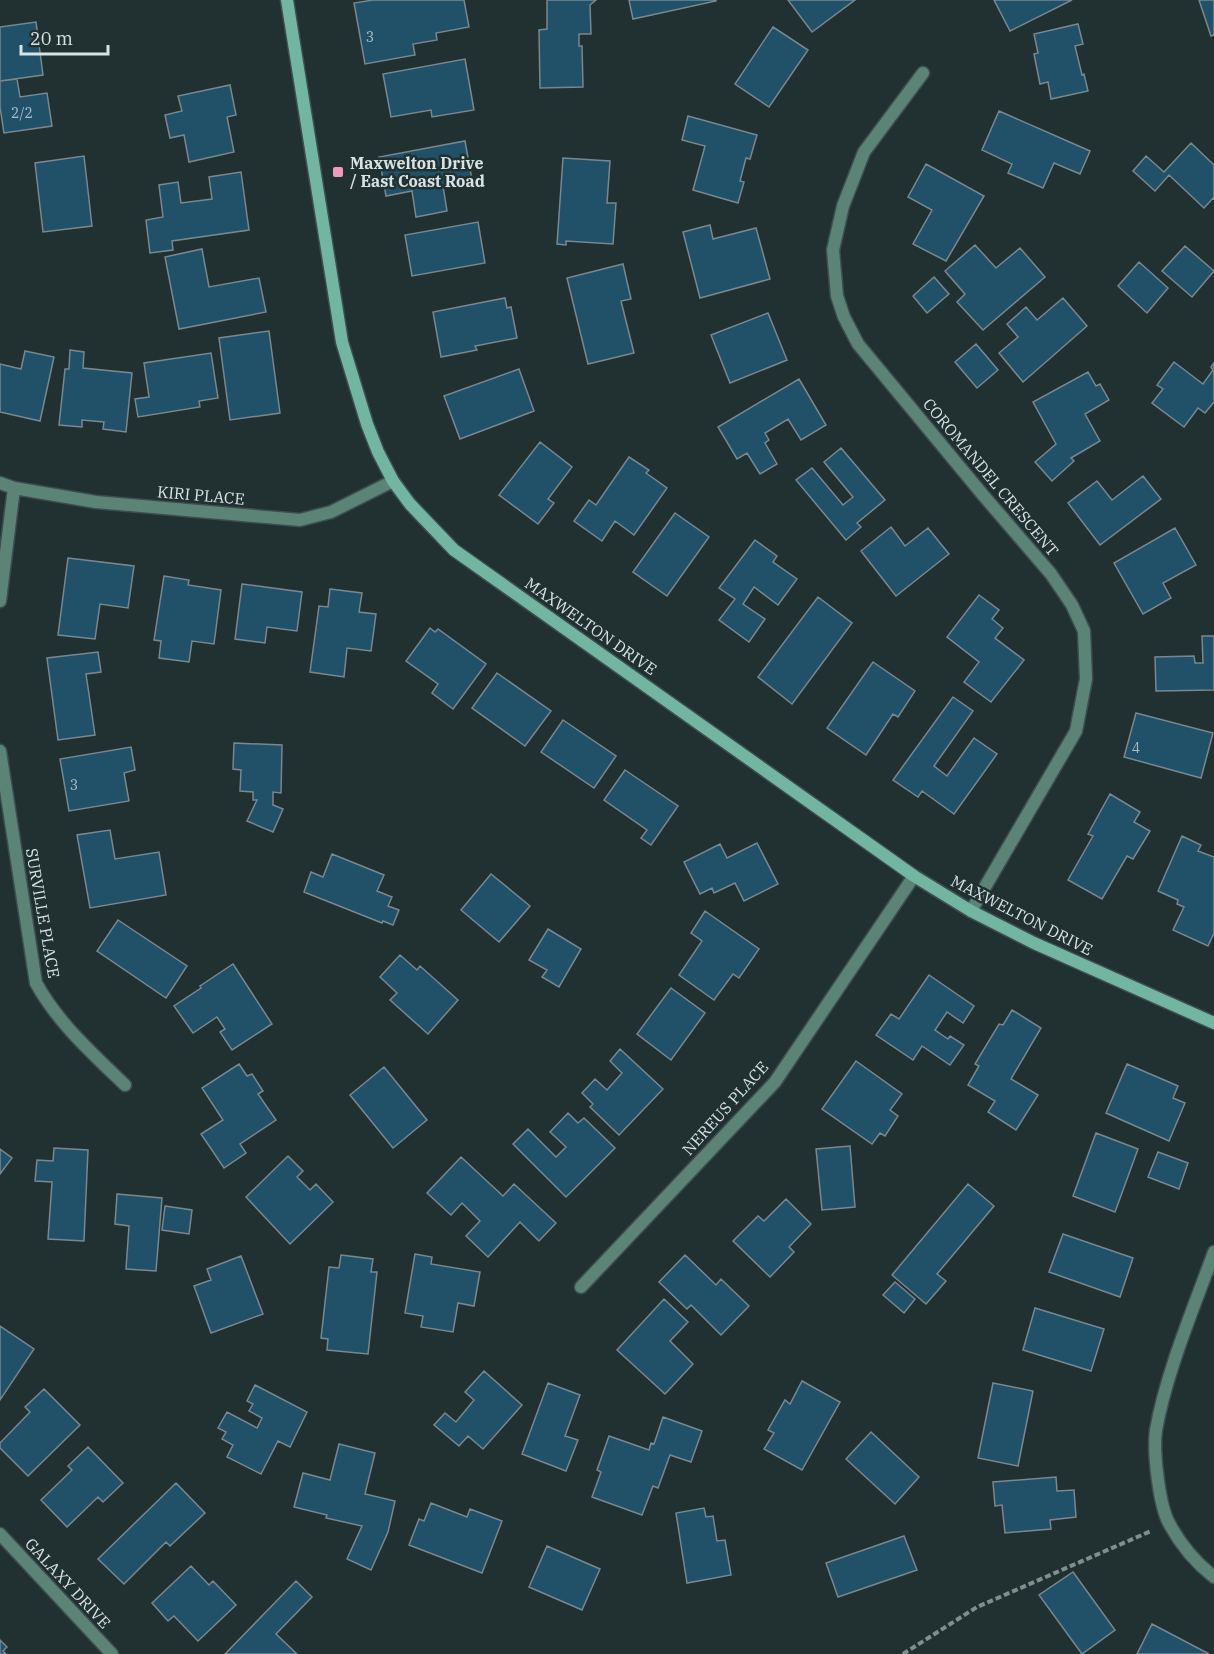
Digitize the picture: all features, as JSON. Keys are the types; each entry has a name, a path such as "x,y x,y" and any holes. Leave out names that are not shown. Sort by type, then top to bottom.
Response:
{"street":[{"name":"MAXWELTON DRIVE","path":"287,0 342,342 378,452 393,481 410,504 454,550 914,876 971,911 1035,944 1214,1023"},
{"name":"COROMANDEL CRESCENT","path":"923,73 864,152 848,195 833,250 837,296 844,317 858,344 983,495 1052,574 1072,605 1083,631 1086,679 1076,731 971,911"},
{"name":"KIRI PLACE","path":"0,483 14,488 96,502 300,520 331,512 393,481"},
{"path":"0,601 14,488"},
{"name":"SURVILLE PLACE","path":"0,751 36,983 47,1003 68,1029 125,1085"},
{"name":"NEREUS PLACE","path":"580,1287 775,1082 914,876"},
{"path":"1214,1252 1167,1385 1156,1432 1157,1477 1168,1523 1197,1564 1214,1577"},
{"name":"GALAXY DRIVE","path":"0,1534 112,1654"}],"path":[{"path":"903,1654 977,1607 1168,1523"}],"building":[{"path":"373,0 464,0 469,27 436,33 437,40 413,44 415,55 365,64 354,3"},
{"path":"547,0 596,0 590,5 591,34 579,34 579,46 582,46 583,87 540,88 539,30 547,29"},
{"path":"629,0 716,0 716,1 633,19"},
{"path":"788,0 855,0 812,32"},
{"path":"994,0 1072,0 1010,31"},
{"path":"1199,0 1214,0 1214,35 1211,36"},
{"path":"36,22 43,75 0,81 0,27"},
{"path":"1078,24 1083,44 1075,46 1088,91 1051,99 1048,82 1040,84 1034,54 1038,53 1034,34"},
{"path":"773,27 808,50 769,107 735,84"},
{"path":"465,59 474,110 432,117 431,110 391,117 383,74"},
{"path":"17,79 20,97 47,93 52,126 4,133 0,107 0,81"},
{"path":"230,85 236,115 227,117 234,152 189,162 184,135 170,138 165,115 182,111 178,96"},
{"path":"999,111 1090,151 1080,174 1054,163 1043,188 1008,173 1012,164 982,150"},
{"path":"688,116 757,135 750,159 746,158 740,181 744,182 738,203 693,190 705,146 682,140"},
{"path":"465,141 472,180 443,186 447,211 416,217 412,191 386,196 379,157"},
{"path":"1191,143 1214,165 1214,199 1204,208 1169,175 1155,191 1133,171 1146,156 1164,172"},
{"path":"84,156 92,226 43,232 35,163"},
{"path":"563,158 610,161 607,203 616,203 613,244 566,241 566,245 557,244"},
{"path":"926,164 984,196 946,261 913,244 932,210 908,197"},
{"path":"241,172 249,230 172,241 173,250 150,253 146,220 163,217 159,185 178,182 181,203 212,199 209,177"},
{"path":"478,222 485,263 412,276 405,235"},
{"path":"710,225 713,239 756,228 770,279 700,298 683,232"},
{"path":"975,245 996,268 1020,248 1045,277 983,330 957,302 965,294 945,271"},
{"path":"1185,246 1214,271 1192,297 1162,271"},
{"path":"202,249 209,287 259,278 266,312 179,329 165,257"},
{"path":"1139,262 1168,288 1147,313 1118,286"},
{"path":"623,264 631,299 621,301 634,353 588,364 567,278"},
{"path":"934,277 949,294 927,313 913,296"},
{"path":"505,298 507,308 511,307 517,338 475,346 477,350 441,357 433,312"},
{"path":"1063,298 1087,326 1023,382 999,353 1018,337 1007,324 1026,307 1037,320"},
{"path":"768,313 787,360 730,383 711,335"},
{"path":"269,331 280,413 230,420 219,338"},
{"path":"976,344 998,370 977,388 955,362"},
{"path":"70,350 84,352 83,368 132,373 126,432 103,429 104,422 82,420 82,427 59,425 65,369 69,369"},
{"path":"25,351 54,357 40,421 0,412 0,364 21,369"},
{"path":"211,353 218,398 199,401 200,407 138,417 135,399 149,397 144,363"},
{"path":"1174,362 1203,384 1213,370 1211,367 1214,363 1214,402 1205,413 1198,408 1184,427 1152,403 1163,389 1157,385"},
{"path":"519,369 534,411 460,439 444,396"},
{"path":"1088,372 1096,386 1100,384 1109,400 1085,414 1100,441 1071,458 1074,461 1052,481 1035,462 1056,444 1033,402"},
{"path":"799,379 826,425 801,440 788,419 765,433 769,440 765,443 777,464 760,474 747,453 737,459 718,427"},
{"path":"540,442 572,467 548,499 554,503 538,524 499,495"},
{"path":"841,448 885,500 857,523 861,527 846,540 796,480 812,468 843,505 853,497 824,462"},
{"path":"629,457 649,470 646,473 667,488 634,535 615,521 602,541 574,521 589,500 596,505"},
{"path":"1143,476 1161,499 1100,545 1068,503 1097,481 1112,500"},
{"path":"675,513 709,537 667,596 633,572"},
{"path":"891,527 905,546 928,528 949,554 896,596 861,551"},
{"path":"1175,528 1196,565 1163,583 1171,598 1143,614 1114,563"},
{"path":"755,540 777,556 773,562 797,579 778,605 754,587 743,604 765,619 749,642 719,620 735,599 719,588"},
{"path":"68,558 134,566 128,608 100,604 95,639 58,635"},
{"path":"164,576 189,580 188,585 221,590 214,644 192,641 189,662 159,658 161,641 154,640"},
{"path":"242,584 302,592 297,631 267,627 265,643 235,639"},
{"path":"330,589 362,593 359,612 376,614 371,651 347,648 344,677 310,672 319,606 328,607"},
{"path":"979,595 999,610 992,619 1003,628 995,638 1024,660 991,702 964,682 979,662 947,637"},
{"path":"818,597 852,623 792,704 758,677"},
{"path":"430,628 435,632 438,629 486,664 453,709 432,693 438,684 406,661"},
{"path":"1202,636 1214,636 1214,690 1156,691 1155,657 1194,656 1195,663 1203,663"},
{"path":"98,652 101,672 86,674 95,735 58,740 47,658"},
{"path":"873,662 915,691 898,717 893,714 866,755 827,728"},
{"path":"497,673 551,711 525,746 472,708"},
{"path":"953,697 973,711 934,766 947,776 974,738 997,754 954,814 922,791 918,797 893,780"},
{"path":"1136,713 1213,733 1201,778 1124,757"},
{"path":"563,720 616,756 594,788 541,752"},
{"path":"234,743 282,745 281,793 273,792 273,805 283,809 273,832 247,821 257,800 253,800 253,792 240,791 241,770 233,769"},
{"path":"131,747 135,770 124,773 129,801 69,811 60,759"},
{"path":"625,770 678,806 651,845 641,838 647,830 604,800"},
{"path":"1110,794 1140,812 1134,822 1150,831 1133,859 1127,856 1102,899 1068,880 1093,836 1088,834"},
{"path":"110,830 115,859 159,852 166,895 90,908 77,835"},
{"path":"1182,836 1201,845 1198,851 1214,857 1214,933 1208,946 1173,930 1184,907 1177,904 1178,900 1158,891"},
{"path":"757,843 778,884 744,901 735,883 714,893 712,888 700,894 684,862 720,844 727,858"},
{"path":"332,854 384,875 377,891 392,897 388,906 399,910 393,925 383,921 382,923 304,892 311,872 323,877"},
{"path":"491,874 530,906 499,942 461,910"},
{"path":"705,911 759,949 739,978 733,974 714,1000 679,975 702,941 691,933"},
{"path":"118,920 187,966 166,998 97,951"},
{"path":"548,929 581,949 559,987 542,977 547,970 529,960"},
{"path":"400,955 417,970 420,966 458,1000 428,1034 390,1000 397,993 380,977"},
{"path":"233,964 272,1024 232,1050 220,1032 225,1029 217,1017 193,1033 174,1006"},
{"path":"929,975 974,1006 963,1023 947,1012 935,1030 948,1039 950,1036 964,1045 950,1065 922,1046 913,1060 876,1035 891,1014 899,1019"},
{"path":"671,988 705,1013 671,1060 637,1034"},
{"path":"1012,1010 1041,1028 1011,1079 1038,1095 1016,1130 988,1112 995,1101 968,1085 979,1066 975,1064 999,1024 1003,1025"},
{"path":"620,1049 663,1089 619,1135 590,1107 593,1104 582,1093 595,1079 607,1090 622,1073 610,1061"},
{"path":"856,1061 902,1094 890,1110 898,1116 885,1136 880,1133 872,1144 822,1109"},
{"path":"239,1064 247,1076 252,1074 263,1091 258,1094 276,1120 240,1144 246,1153 224,1168 201,1134 223,1120 202,1088"},
{"path":"1127,1064 1178,1086 1173,1098 1185,1103 1169,1141 1106,1113"},
{"path":"384,1067 427,1120 393,1148 350,1095"},
{"path":"568,1113 578,1123 584,1118 615,1148 566,1197 513,1144 528,1129 556,1157 566,1147 550,1132"},
{"path":"1096,1133 1138,1149 1115,1212 1073,1196"},
{"path":"850,1146 855,1207 822,1210 816,1149"},
{"path":"54,1148 88,1150 84,1241 48,1239 52,1182 35,1181 37,1160 53,1161"},
{"path":"0,1149 12,1158 0,1174"},
{"path":"1158,1152 1188,1163 1179,1189 1148,1177"},
{"path":"288,1156 303,1171 297,1177 310,1190 316,1184 333,1202 290,1244 246,1197"},
{"path":"461,1157 503,1196 514,1184 556,1223 539,1241 520,1222 488,1257 466,1236 480,1221 462,1203 451,1215 427,1193"},
{"path":"968,1184 994,1206 937,1274 946,1281 926,1304 892,1275"},
{"path":"117,1194 162,1198 156,1271 126,1269 129,1226 115,1224"},
{"path":"786,1199 811,1224 789,1247 794,1252 770,1277 733,1241 758,1216 764,1221"},
{"path":"165,1206 192,1210 189,1234 162,1230"},
{"path":"1063,1234 1133,1258 1120,1297 1049,1272"},
{"path":"415,1254 432,1257 431,1264 480,1272 474,1306 458,1303 453,1332 421,1327 423,1316 405,1313"},
{"path":"341,1255 373,1259 371,1272 377,1272 368,1354 327,1350 328,1339 321,1338 329,1267 339,1268"},
{"path":"685,1255 716,1285 721,1279 749,1306 721,1335 691,1305 687,1309 659,1282"},
{"path":"241,1256 263,1314 211,1333 194,1286 211,1280 207,1269"},
{"path":"895,1282 915,1299 904,1313 883,1295"},
{"path":"664,1299 688,1322 670,1341 693,1364 665,1394 617,1350"},
{"path":"1035,1308 1104,1329 1091,1371 1023,1350"},
{"path":"0,1326 34,1349 0,1400"},
{"path":"484,1371 522,1405 483,1449 468,1436 459,1446 434,1425 445,1413 456,1422 474,1400 465,1392"},
{"path":"802,1381 840,1402 802,1470 764,1449 774,1433 768,1430 785,1400 790,1404"},
{"path":"548,1383 580,1395 565,1436 578,1440 566,1471 522,1454"},
{"path":"993,1383 1033,1391 1018,1466 978,1458"},
{"path":"255,1385 307,1412 290,1447 278,1441 261,1474 227,1457 233,1445 222,1439 226,1432 218,1428 227,1412 257,1428 262,1418 249,1411 253,1404 247,1401"},
{"path":"44,1389 80,1425 28,1476 0,1448 0,1443 30,1412 25,1407"},
{"path":"663,1417 702,1431 691,1462 670,1455 658,1488 653,1486 642,1515 592,1497 601,1472 597,1470 609,1436 649,1450 651,1443 654,1444"},
{"path":"871,1432 919,1477 895,1504 846,1459"},
{"path":"339,1444 375,1453 365,1494 395,1501 388,1532 371,1570 347,1559 362,1526 326,1518 327,1515 294,1507 303,1473 330,1480"},
{"path":"88,1447 123,1483 103,1502 98,1497 67,1527 41,1500 72,1470 68,1466"},
{"path":"1056,1477 1057,1491 1074,1490 1076,1517 1050,1520 1051,1529 1005,1533 1002,1505 995,1506 993,1482"},
{"path":"176,1483 205,1513 170,1546 166,1542 124,1584 98,1559"},
{"path":"431,1503 467,1517 470,1509 502,1521 482,1573 409,1545 419,1519 424,1521"},
{"path":"704,1508 706,1517 713,1516 717,1541 725,1540 731,1575 687,1583 676,1513"},
{"path":"904,1536 917,1570 838,1597 826,1563"},
{"path":"547,1546 600,1569 582,1610 529,1587"},
{"path":"191,1566 209,1585 213,1581 236,1605 198,1641 174,1616 168,1621 152,1603"},
{"path":"1073,1572 1115,1630 1082,1654 1039,1595"},
{"path":"296,1581 312,1597 276,1634 297,1654 225,1654"},
{"path":"1152,1624 1209,1654 1137,1654"},
{"path":"0,1640 7,1647 3,1651 6,1654 0,1654"}],"place":[{"name":"Maxwelton Drive / East Coast Road","path":"338,172"}]}
